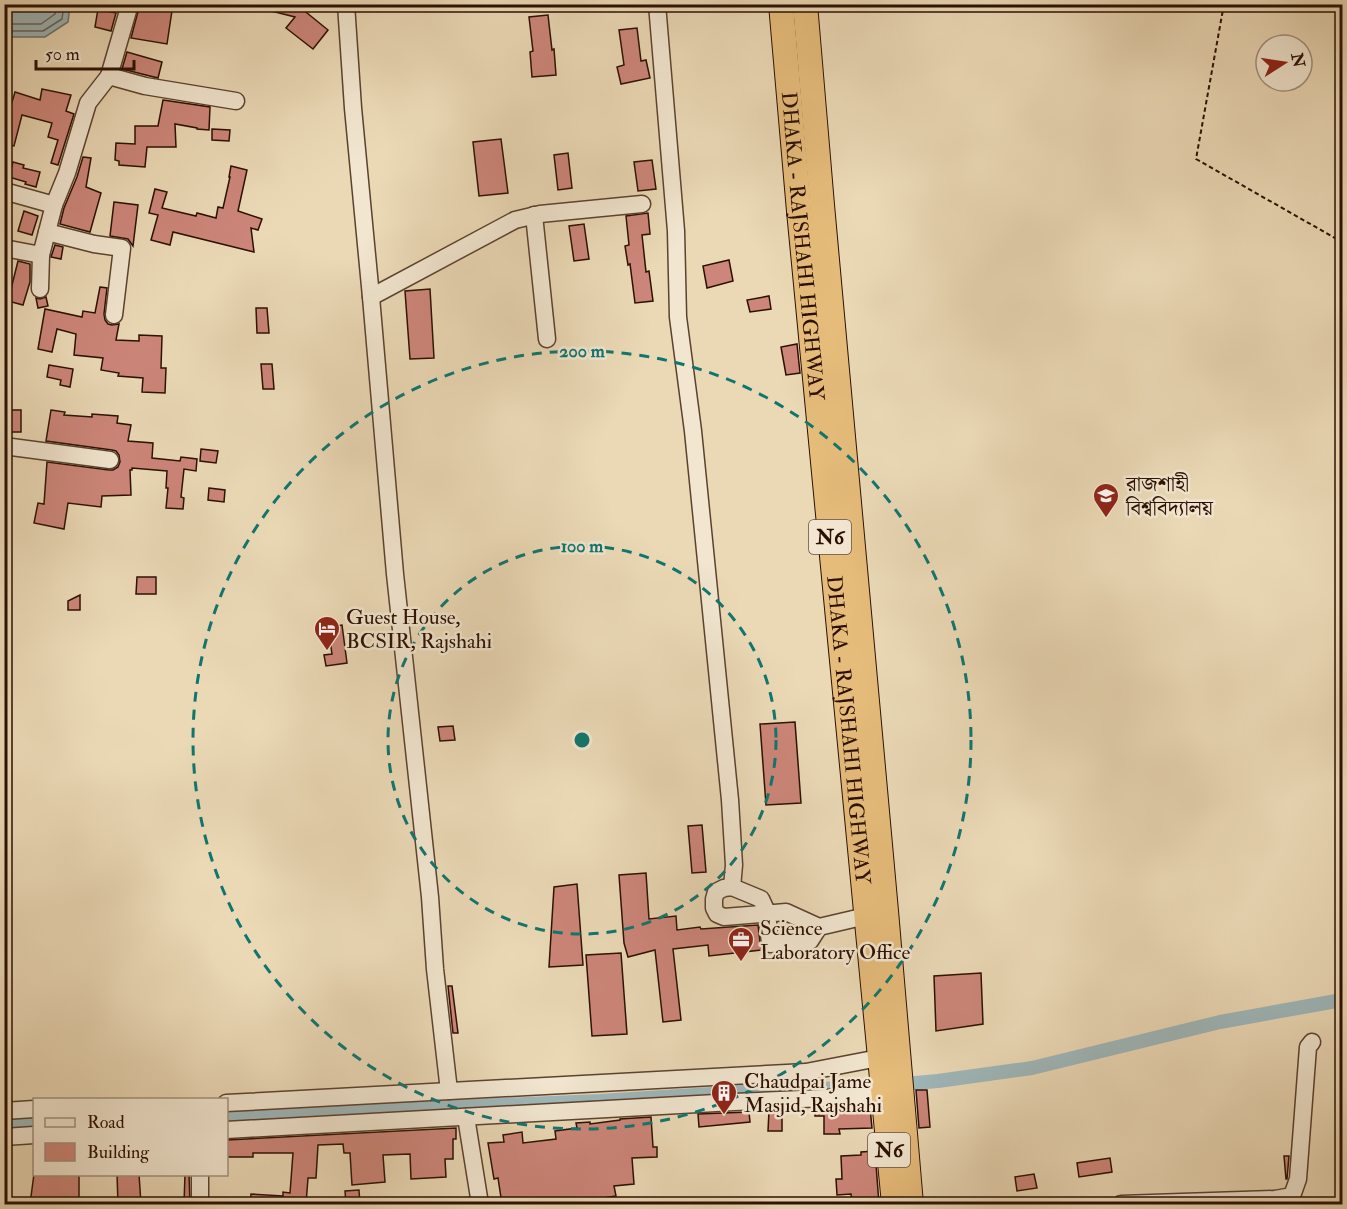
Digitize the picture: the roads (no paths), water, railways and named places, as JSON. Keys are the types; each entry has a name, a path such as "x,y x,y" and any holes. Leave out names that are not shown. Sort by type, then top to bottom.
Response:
{"highway":[{"name":"DHAKA - RAJSHAHI HIGHWAY","path":"781,4 866,916 890,1061"},
{"name":"DHAKA - RAJSHAHI HIGHWAY","path":"805,4 893,1095 911,1204"},
{"name":"DHAKA - RAJSHAHI HIGHWAY","path":"893,1095 894,1204"}],"street":[{"path":"40,289 41,255 54,205 67,172 88,103 109,76 130,4"},
{"path":"346,4 353,108 395,574 449,1091"},
{"path":"657,4 676,231 678,317 693,431 730,800 734,865 732,887"},
{"path":"109,76 145,86 236,101"},
{"path":"4,191 54,205"},
{"path":"371,297 515,220 534,215 642,204"},
{"path":"534,215 547,339"},
{"path":"47,232 94,244 122,248 114,315"},
{"path":"4,248 41,255"},
{"path":"4,446 110,460"},
{"path":"819,927 810,941 770,944 767,912 761,899 732,887 716,892 714,898 714,908 717,914 724,917 767,912 786,912 819,927 866,916"},
{"path":"1121,1204 1291,1200 1298,1179 1308,1047 1312,1042"},
{"path":"228,1103 806,1072 890,1061"},
{"path":"228,1130 893,1095"},
{"path":"4,1111 33,1109"},
{"path":"466,1117 480,1204"},
{"path":"4,1137 33,1135"},
{"path":"200,1176 200,1204"}],"water":[{"path":"4,5 70,5 68,22 45,37 5,37"}],"waterway":[{"path":"228,1116 600,1101 870,1087 938,1081 1032,1068 1220,1022 1342,1000"},
{"path":"4,1124 33,1123"}],"place":[{"name":"রাজশাহী বিশ্ববিদ্যালয়","path":"1106,519"},
{"name":"Guest House, BCSIR, Rajshahi","path":"327,652"},
{"name":"Science Laboratory Office","path":"741,963"},
{"name":"Chaudpai Jame Masjid, Rajshahi","path":"724,1116"}]}
